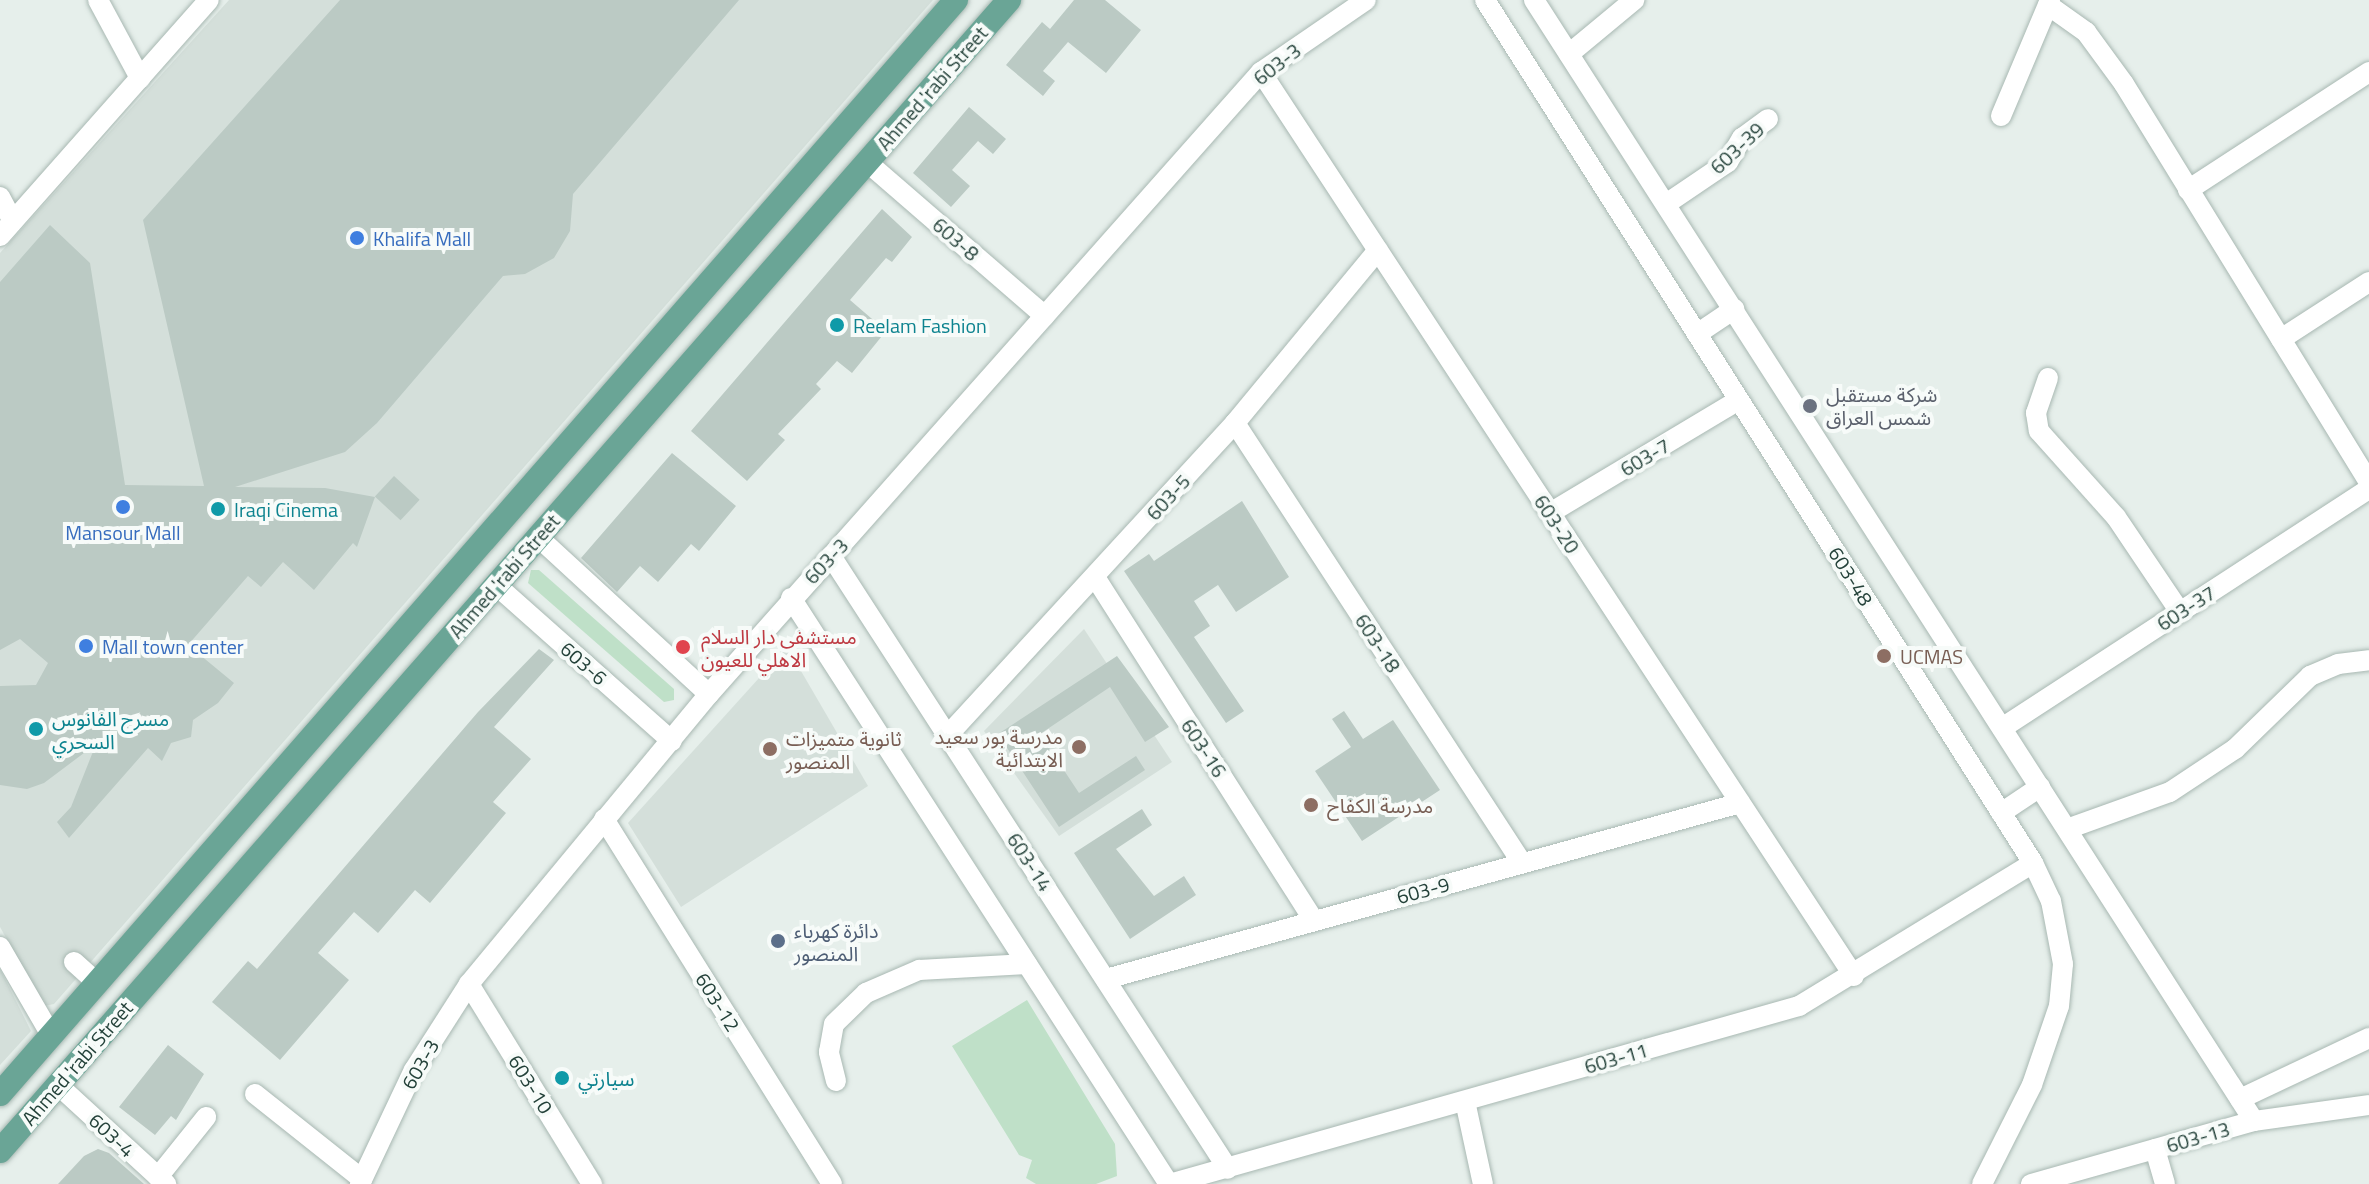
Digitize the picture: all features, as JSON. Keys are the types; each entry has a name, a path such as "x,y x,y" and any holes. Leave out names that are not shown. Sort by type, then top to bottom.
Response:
{"main road":[{"name":"Ahmed 'rabi Street","path":"0,1094 956,0"},
{"name":"Ahmed 'rabi Street","path":"0,1151 1009,0"}],"street":[{"path":"98,0 140,78"},
{"path":"7,229 209,0"},
{"name":"603-3","path":"361,1182 414,1070 469,984 709,694 1261,72 1366,0"},
{"name":"603-48","path":"1485,0 2033,863 2058,921 2063,964 2059,1006 2032,1085 1982,1184"},
{"path":"1534,0 2254,1121"},
{"path":"1569,54 1634,0"},
{"path":"2001,116 2049,3 2086,32 2105,56 2369,482"},
{"name":"603-20","path":"1261,72 1854,976"},
{"path":"2188,190 2369,72"},
{"name":"603-39","path":"1666,204 1728,162 1742,138 1768,119"},
{"name":"603-8","path":"867,162 1045,316"},
{"path":"0,197 7,229"},
{"name":"603-5","path":"948,735 1235,423 1378,250"},
{"path":"2281,339 2369,282"},
{"path":"1697,334 1734,309"},
{"path":"2048,378 2036,413 2039,431 2116,517 2180,612"},
{"name":"603-7","path":"1550,513 1739,400"},
{"name":"603-18","path":"1235,423 1522,863"},
{"name":"603-37","path":"2002,728 2369,489"},
{"path":"538,537 709,694"},
{"name":"603-14","path":"831,556 1228,1169"},
{"name":"603-16","path":"1095,577 1313,919"},
{"name":"603-6","path":"496,585 672,741"},
{"path":"791,598 1169,1184"},
{"path":"2067,829 2170,792 2235,749 2310,676 2338,664 2369,660"},
{"path":"2001,813 2040,787"},
{"name":"603-9","path":"1106,979 1313,919 1740,803"},
{"name":"603-12","path":"604,819 832,1184"},
{"name":"603-11","path":"1169,1184 1799,1006 1854,976 2033,863"},
{"path":"0,947 51,1035"},
{"path":"74,962 97,983"},
{"path":"836,1081 829,1052 834,1024 866,993 894,976 919,970 1027,964"},
{"name":"603-10","path":"469,984 592,1184"},
{"path":"2240,1099 2369,1038"},
{"name":"603-4","path":"58,1085 162,1180"},
{"path":"255,1094 361,1182"},
{"path":"1465,1101 1483,1184"},
{"name":"603-13","path":"2031,1184 2254,1121 2369,1105"},
{"path":"162,1180 206,1117"},
{"path":"2155,1149 2165,1184"}],"shaded area":[{"path":"229,0 933,0 54,1004 44,1006 0,927 0,253"},
{"name":"مدرسة بور سعيد الابتدائية","path":"1084,629 1172,762 1059,836 984,731"},
{"name":"ثانوية متميزات المنصور","path":"787,647 868,786 681,907 628,823"},
{"path":"0,969 31,1031 0,1065"}],"green space":[{"path":"531,570 539,570 674,689 674,700 664,702 528,583"},
{"path":"1027,1000 1115,1144 1117,1176 1096,1184 1036,1184 1026,1178 1032,1160 1019,1155 952,1046"}],"building":[{"name":"Khalifa Mall","path":"340,0 739,0 573,194 570,231 554,258 525,274 503,276 377,423 345,452 235,487 325,488 375,497 357,547 353,543 314,590 283,562 261,587 248,576 188,645 234,683 218,703 193,720 191,737 171,743 162,761 148,748 69,838 57,822 71,807 96,744 44,783 27,789 0,785 0,686 36,685 48,663 20,639 0,650 0,282 50,225 90,263 125,485 204,486 143,220"},
{"path":"1074,0 1105,0 1141,30 1106,73 1068,42 1043,71 1055,81 1043,96 1006,65 1042,22 1050,29"},
{"path":"969,107 1006,139 993,154 978,141 952,170 970,186 951,207 913,173"},
{"path":"882,209 912,237 892,262 886,258 850,300 886,331 852,373 837,361 816,384 821,389 778,434 785,440 747,481 691,431"},
{"path":"672,453 736,506 699,551 691,544 658,582 640,566 617,592 581,558"},
{"path":"394,476 420,500 401,520 375,496"},
{"path":"1242,501 1289,577 1236,612 1218,585 1194,601 1210,626 1194,637 1244,711 1226,723 1124,571 1149,554 1154,561"},
{"path":"539,649 554,660 494,727 531,759 493,802 506,813 430,903 415,890 378,933 354,912 318,953 349,980 280,1060 212,1002 248,961 257,969 478,712"},
{"path":"1117,656 1169,727 1145,742 1110,687 1040,734 1079,793 1136,756 1145,770 1059,827 998,734"},
{"path":"1344,711 1363,739 1393,720 1440,790 1362,841 1315,771 1351,747 1332,719"},
{"path":"1142,809 1152,825 1116,849 1154,896 1184,876 1196,895 1130,939 1074,853"},
{"path":"168,1045 204,1074 176,1120 171,1116 155,1135 119,1107"},
{"path":"98,1149 109,1153 144,1184 58,1184 84,1156"}],"place":[{"name":"Khalifa Mall","path":"357,238"},
{"name":"Reelam Fashion","path":"837,325"},
{"name":"شركة مستقبل شمس العراق","path":"1810,406"},
{"name":"Mansour Mall","path":"123,507"},
{"name":"Iraqi Cinema","path":"218,509"},
{"name":"Mall town center","path":"86,646"},
{"name":"مستشفى دار السلام الاهلي للعيون","path":"683,647"},
{"name":"UCMAS","path":"1884,656"},
{"name":"مسرح الفانوس السحري","path":"36,729"},
{"name":"مدرسة بور سعيد الابتدائية","path":"1079,747"},
{"name":"ثانوية متميزات المنصور","path":"770,749"},
{"name":"مدرسة الكفاح","path":"1311,805"},
{"name":"دائرة كهرباء المنصور","path":"778,941"},
{"name":"سيارتي","path":"562,1078"}]}
